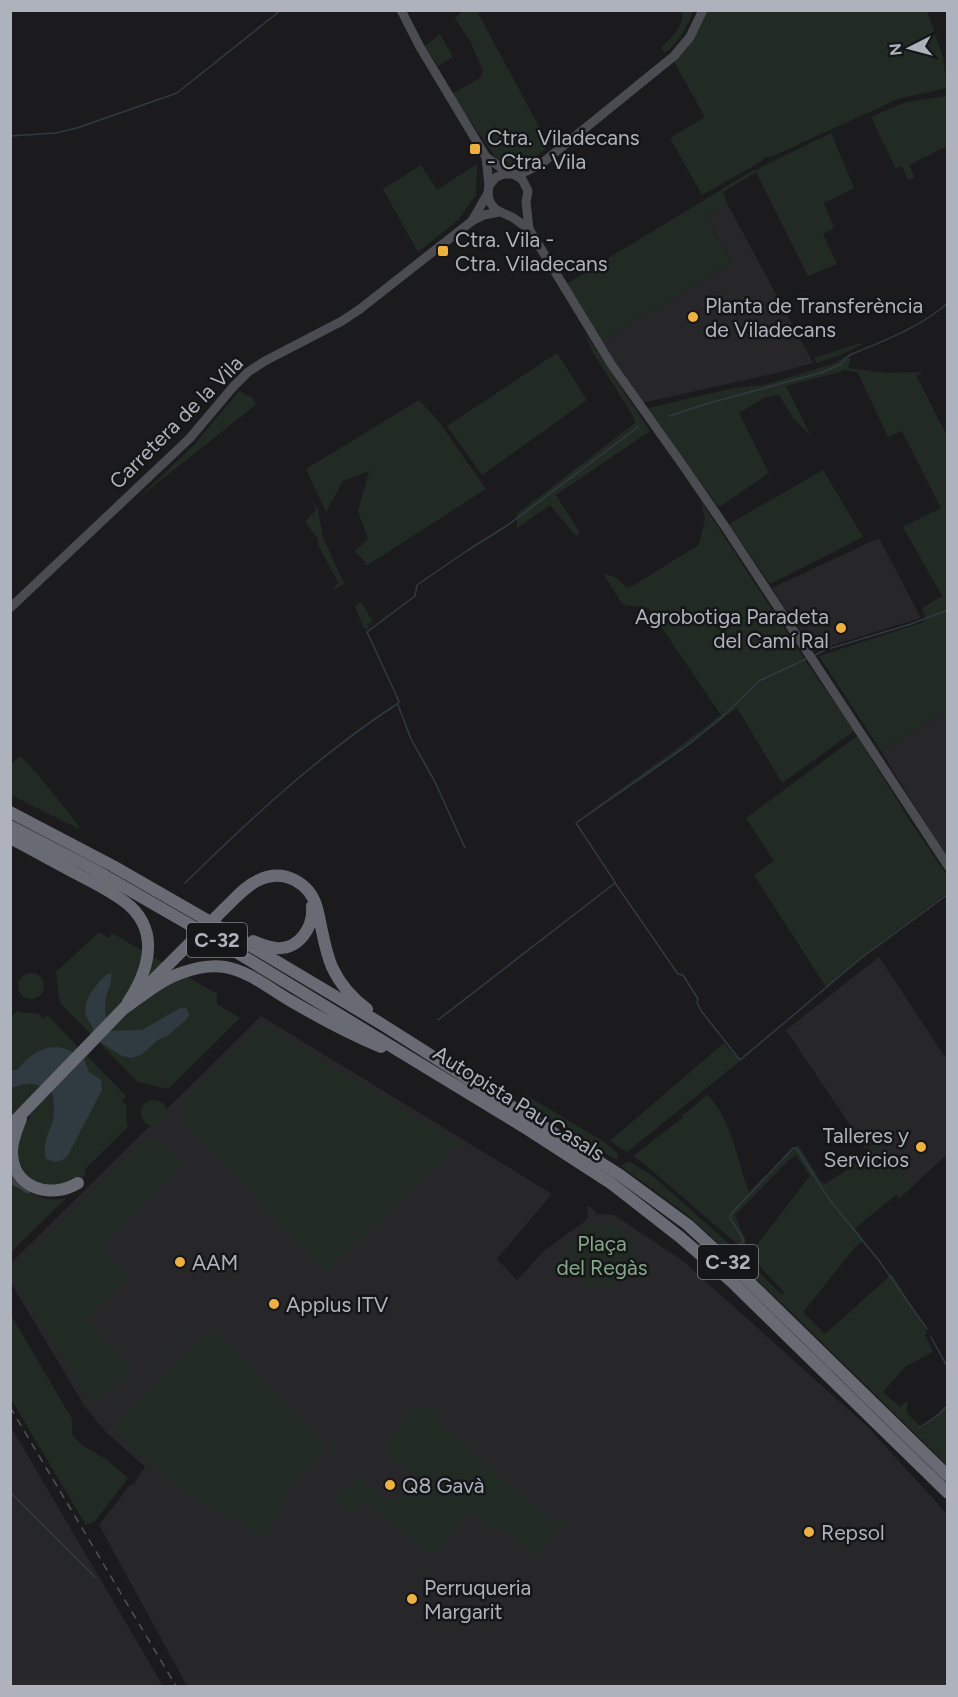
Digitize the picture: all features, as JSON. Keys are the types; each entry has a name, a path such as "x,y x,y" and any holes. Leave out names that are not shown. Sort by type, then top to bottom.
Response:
{"highway":[{"name":"Autopista Pau Casals","path":"10,812 113,866 219,927 380,1023 599,1161 688,1225 948,1476"},
{"name":"Autopista Pau Casals","path":"10,825 175,915 524,1126 603,1178 680,1237 732,1282 948,1493"},
{"path":"10,838 117,897 136,913 148,938 148,956 140,982 124,1008"},
{"path":"10,1126 224,909 260,879 284,876 298,882 308,890 314,901 332,967 353,998 370,1011 380,1023"},
{"path":"219,927 268,947 281,948 294,944 305,934 312,915 309,898 298,882"},
{"path":"124,1008 162,982 183,972 218,967 232,969 248,975 323,1020 418,1063"},
{"path":"10,1119 24,1112"},
{"path":"24,1112 12,1150 13,1162 21,1176 31,1185 50,1192 81,1184"}],"main road":[{"path":"401,10 420,47 486,157 491,204 529,229 611,363 715,512 948,866"},
{"path":"472,221 497,177 527,171 541,164 674,56 690,37 703,10"},
{"path":"486,157 523,180 528,191"},
{"path":"529,229 526,202 528,191 533,175 541,164"},
{"path":"472,221 484,215 516,212 526,202"},
{"name":"Carretera de la Vila","path":"10,608 190,438 248,372 360,309 472,221"}],"street":[{"path":"10,1179 34,1192 44,1194 64,1193 81,1184"}],"shaded area":[{"path":"727,203 813,363 642,403 601,342 732,263 706,217"},
{"path":"879,538 921,618 814,651 772,588"},
{"path":"947,710 947,858 881,751"},
{"path":"879,957 947,1060 947,1154 912,1187 877,1140 866,1149 786,1030"},
{"path":"111,973 105,1006 109,1031 142,1030 182,1007 187,1009 189,1015 167,1036 158,1040 141,1055 131,1058 120,1055 100,1042 84,1059 89,1072 101,1080 102,1090 67,1157 54,1162 46,1158 45,1147 54,1117 52,1091 32,1084 11,1088 10,1070 18,1070 29,1057 50,1047 58,1047 75,1053 93,1036 93,1028 86,1014 86,1005 96,986 104,976"},
{"path":"261,1016 552,1194 497,1259 517,1280 545,1250 584,1222 588,1217 587,1207 590,1206 597,1214 614,1215 683,1261 869,1428 947,1514 947,1686 187,1686 99,1525 145,1467 106,1432 85,1407 11,1283 11,1263"},
{"path":"11,1427 163,1686 11,1686"}],"green space":[{"path":"462,11 477,11 549,145 527,165 514,168 498,161 452,94 480,78 483,71 471,43 455,18"},
{"path":"682,11 693,11 682,34 665,53 661,48 679,26"},
{"path":"707,11 927,11 943,57 947,89 898,99 773,156 763,158 762,161 702,195 670,138 705,117 673,60"},
{"path":"440,34 453,57 438,66 425,46"},
{"path":"947,96 947,146 909,165 915,178 908,180 902,166 896,169 871,117 906,102"},
{"path":"831,133 854,188 824,203 834,228 823,234 837,264 808,276 756,172 723,192 727,203 706,217 732,263 601,342 566,284 752,171"},
{"path":"477,164 476,195 458,220 418,252 383,189 421,165 437,190"},
{"path":"584,332 650,431 556,495 580,533 576,536 550,505 517,528 517,514 635,423 632,414 592,351"},
{"path":"863,344 816,363 814,358"},
{"path":"557,353 587,400 482,475 447,426"},
{"path":"844,358 851,358 848,368 886,373 921,372 922,374 916,375 947,432 947,710 881,751 819,656 924,622 925,616 922,608 942,596 903,527 941,508 902,431 888,437 858,373 846,370 786,386 811,436 794,419 779,395 764,398 739,413 769,473 721,506 717,505 648,408 734,388 764,385 832,364"},
{"path":"239,391 251,397 257,404 137,499 193,446"},
{"path":"419,400 439,422 486,489 366,566 355,551 368,539 358,511 369,471 343,481 326,512 306,469"},
{"path":"823,470 863,537 770,584 729,524"},
{"path":"312,498 318,510 323,537 344,584 332,591 338,582 318,545 318,539 305,522 316,510"},
{"path":"701,501 854,731 782,783 737,708 649,774 575,822 721,715 649,609 622,604 603,573 617,578 627,588 699,545 705,520"},
{"path":"360,603 373,622 368,624 369,628 365,630 355,607"},
{"path":"857,736 947,875 947,893 826,987 754,875 774,861 746,818"},
{"path":"20,756 36,772 79,826 79,829 11,795 11,764"},
{"path":"99,932 109,938 112,933 217,994 217,1004 240,1018 168,1089 138,1082 60,1003 56,972"},
{"path":"31,973 40,977 44,986 40,995 31,999 22,995 18,986 22,977"},
{"path":"17,1011 38,1013 43,1019 47,1015 126,1096 122,1101 127,1107 128,1127 84,1170 86,1174 80,1180 66,1187 31,1182 19,1158 21,1135 30,1117 20,1108 11,1117 11,1017"},
{"path":"262,1024 461,1143 327,1272 184,1122 181,1101"},
{"path":"724,1043 740,1061 627,1152 610,1141"},
{"path":"524,1094 606,1143 618,1154 617,1160 524,1103"},
{"path":"707,1095 715,1104 728,1128 749,1192 796,1146 799,1146 821,1182 825,1184 847,1170 877,1140 912,1187 900,1198 896,1195 855,1228 864,1241 856,1246 803,1312 825,1334 892,1274 927,1332 925,1335 933,1352 906,1366 883,1392 900,1407 907,1401 907,1413 922,1428 947,1405 947,1465 789,1310 689,1216 621,1166 629,1161 654,1177 737,1251 782,1295 784,1292 749,1255 810,1176 796,1155 735,1215 746,1242 742,1248 633,1156 683,1119 682,1116"},
{"path":"154,1100 163,1104 167,1113 163,1122 154,1126 145,1122 141,1113 145,1104"},
{"path":"146,1140 163,1141 184,1165 101,1246 130,1278 86,1320 133,1369 96,1403 91,1403 11,1275 11,1269"},
{"path":"11,1182 44,1198 66,1198 11,1252"},
{"name":"Plaça del Regàs","path":"602,1223 620,1229 628,1237 634,1255 628,1273 620,1281 602,1287 584,1281 576,1273 570,1255 576,1237 584,1229"},
{"path":"11,1315 72,1419 72,1435 83,1446 106,1459 128,1478 95,1521 86,1525 11,1399"},
{"path":"196,1326 197,1327 109,1410"},
{"path":"213,1328 327,1446 288,1491 266,1537 262,1537 182,1489 115,1432 114,1423"},
{"path":"429,1406 437,1411 437,1422 552,1521 564,1518 566,1522 533,1557 504,1529 492,1531 470,1511 433,1556 364,1501 353,1515 335,1501 358,1474 393,1504 417,1476 380,1448 416,1408"}],"waterway":[{"path":"10,136 56,133 77,128 177,93 281,10"},
{"path":"669,416 823,372 841,364 852,354 914,326 948,303"},
{"path":"185,883 313,766 399,702 367,632 415,596 417,585 508,525 638,427"},
{"path":"815,655 948,610"},
{"path":"615,882 576,823 688,745 720,719 759,681 806,659"},
{"path":"398,705 411,739 435,782 465,848"},
{"path":"438,1020 615,883 678,974 683,975 698,999 697,1003 702,1012 740,1060 860,959 948,894"},
{"path":"740,1246 744,1240 730,1218 731,1214 793,1148 797,1149 829,1199 880,1262 927,1329"},
{"path":"931,1337 948,1368"},
{"path":"919,1428 948,1405"},
{"path":"10,1492 95,1577"}],"railway":[{"path":"10,1407 176,1686"}],"place":[{"name":"Ctra. Viladecans - Ctra. Vila","path":"475,149"},
{"name":"Ctra. Vila - Ctra. Viladecans","path":"443,251"},
{"name":"Planta de Transferència de Viladecans","path":"693,317"},
{"name":"Agrobotiga Paradeta del Camí Ral","path":"841,628"},
{"name":"Talleres y Servicios","path":"921,1147"},
{"name":"AAM","path":"180,1262"},
{"name":"Applus ITV","path":"274,1304"},
{"name":"Q8 Gavà","path":"390,1485"},
{"name":"Repsol","path":"809,1532"},
{"name":"Perruqueria Margarit","path":"412,1599"}]}
